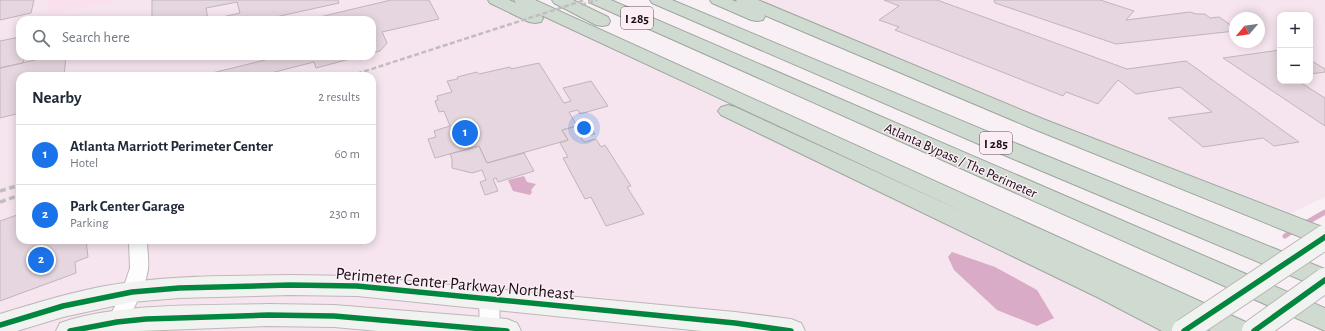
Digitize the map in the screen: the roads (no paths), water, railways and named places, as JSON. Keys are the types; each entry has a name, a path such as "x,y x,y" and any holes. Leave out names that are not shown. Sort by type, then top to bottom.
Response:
{"highway":[{"path":"496,0 1101,288 1188,331"},
{"path":"522,0 915,180 1238,331"},
{"path":"560,0 866,150 915,180"},
{"path":"574,0 648,29 676,35"},
{"name":"Atlanta Bypass / The Perimeter","path":"597,0 1325,320"},
{"name":"Atlanta Bypass / The Perimeter","path":"658,0 1018,153 1325,280"},
{"path":"718,0 1005,114 1036,123"},
{"path":"744,0 1036,123 1325,237"},
{"path":"762,0 1035,111 1325,224"}],"main road":[{"path":"1184,331 1325,237"},
{"path":"1254,331 1325,280"},
{"name":"Perimeter Center Parkway Northeast","path":"0,325 63,306 132,292 179,288 305,285 357,286 489,298 734,323 791,331"},
{"path":"70,331 117,322 174,317 268,315 334,316 496,330"}],"street":[{"path":"117,322 132,292 139,268 138,244"},
{"path":"489,298 496,330"}],"waterway":[{"path":"1304,224 1325,212"},
{"path":"1285,236 1294,230"}],"railway":[{"path":"362,72 585,0"},
{"path":"581,5 597,0"},
{"path":"0,191 16,186"},
{"path":"0,202 16,196"}],"place":[{"name":"Atlanta Marriott Perimeter Center","path":"465,133"},
{"name":"Park Center Garage","path":"41,260"}]}
